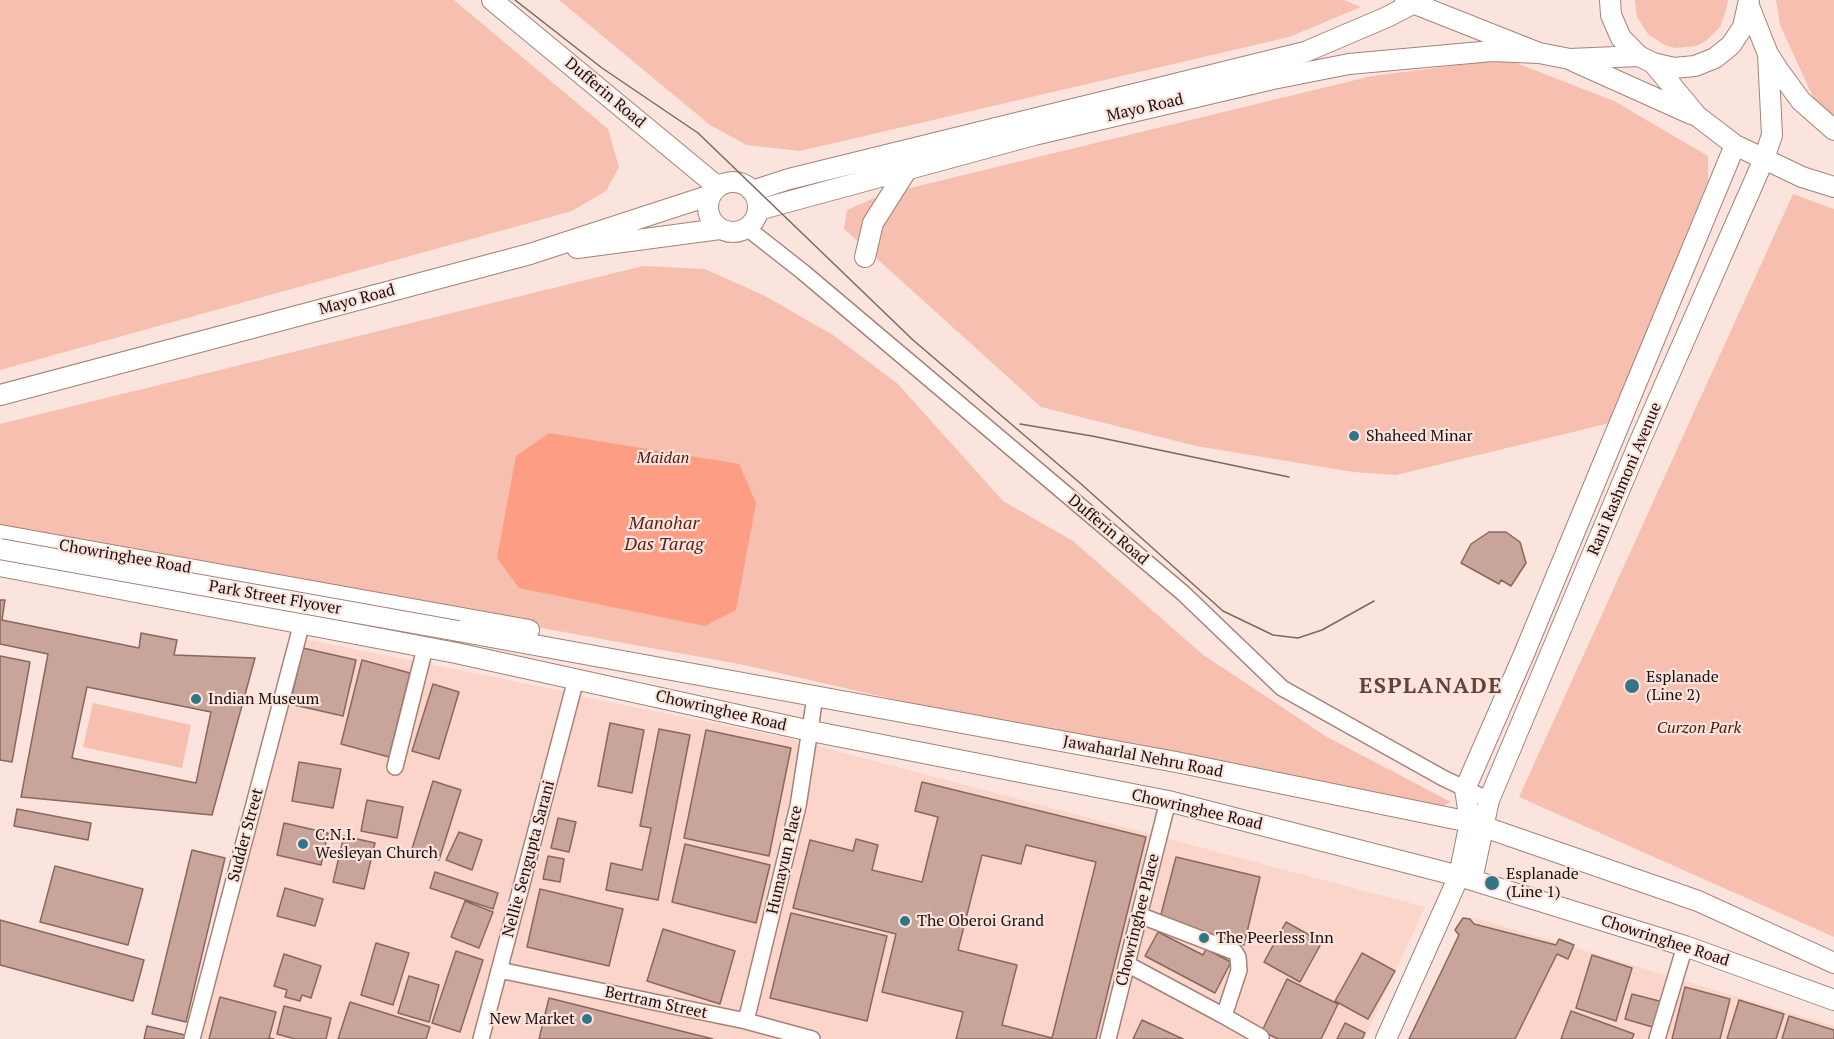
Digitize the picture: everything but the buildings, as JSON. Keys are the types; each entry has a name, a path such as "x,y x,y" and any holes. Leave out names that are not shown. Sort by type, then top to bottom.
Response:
{"main road":[{"name":"Dufferin Road","path":"492,0 714,191"},
{"path":"1610,0 1611,15 1621,38 1646,60 1697,116 1735,145 1834,188"},
{"path":"1413,1 1539,53 1570,59 1646,60 1674,68 1695,66 1715,58 1731,45 1743,27 1749,3"},
{"name":"Mayo Road","path":"755,200 789,179 1305,52 1413,1"},
{"path":"1749,3 1768,54 1801,101 1834,130"},
{"name":"Mayo Road","path":"755,200 906,171 1034,135 1161,104 1349,64 1492,51 1539,53"},
{"name":"Rani Rashmoni Avenue","path":"1386,1039 1466,878 1477,824 1764,159 1772,135 1768,54"},
{"path":"1570,59 1636,91 1697,116"},
{"path":"1735,145 1524,654 1465,789 1477,824 1698,901 1834,963"},
{"path":"865,257 873,223 906,171"},
{"path":"739,183 755,200 747,228 734,233 714,225 708,212 714,191 739,183"},
{"name":"Mayo Road","path":"0,396 530,254 714,191"},
{"path":"530,254 720,229"},
{"path":"1609,450 1631,464"},
{"name":"Chowringhee Road","path":"0,535 529,630 549,647 815,697"},
{"name":"Park Street Flyover","path":"0,549 549,647"},
{"name":"Park Street Flyover","path":"0,566 546,672"},
{"path":"0,577 300,630 522,677 546,672"},
{"name":"Chowringhee Road","path":"546,672 811,731 1168,801 1466,878 1685,946 1834,1000"},
{"name":"Jawaharlal Nehru Road","path":"815,697 1176,762 1477,824"}],"street":[{"name":"Dufferin Road","path":"747,228 803,272 1183,593 1282,688 1489,800"},
{"name":"Sudder Street","path":"192,1039 300,630"},
{"path":"395,767 423,656"},
{"name":"Nellie Sengupta Sarani","path":"481,1039 576,679"},
{"name":"Humayun Place","path":"746,1021 798,806 815,697"},
{"name":"Chowringhee Place","path":"1108,1039 1168,801"},
{"path":"1139,915 1235,952 1238,957 1239,970 1224,1016"},
{"path":"1657,1039 1685,946"},
{"path":"1127,964 1261,1037"},
{"name":"Bertram Street","path":"499,970 746,1021 812,1039"}],"shaded area":[{"path":"305,639 567,692 474,1039 200,1039"},
{"path":"580,696 792,739 1425,907 1364,1039 488,1039"},
{"path":"1476,918 1834,1026 1834,1039 1409,1039"}],"green space":[{"path":"0,0 454,0 608,129 619,167 606,191 572,211 0,370"},
{"path":"559,0 1344,0 1361,7 1289,37 800,151 747,145 710,125"},
{"path":"1635,0 1728,0 1720,27 1706,41 1696,46 1676,48 1666,46 1648,34 1637,17"},
{"path":"1776,0 1834,0 1834,117 1814,99 1780,25"},
{"path":"1506,59 1614,101 1708,156 1708,181 1610,423 1396,475 1353,472 1196,446 1041,407 844,229 847,210 881,195 1372,76"},
{"name":"Curzon Park","path":"1793,194 1834,209 1834,937 1519,797"},
{"name":"Maidan","path":"643,266 705,269 765,296 833,335 898,384 1003,501 1073,541 1202,654 1327,737 1451,802 1418,819 744,665 0,529 0,424"},
{"path":"93,703 191,725 182,768 83,747"}],"water":[{"name":"Manohar Das Tarag","path":"549,433 739,464 756,503 736,610 705,626 519,588 497,558 516,456"}],"tram line":[{"path":"515,0 602,68 698,133 913,340 1080,483 1223,611 1273,635 1298,638 1322,630 1374,601"},
{"path":"1020,424 1092,436 1289,477"}],"place":[{"name":"Shaheed Minar","path":"1354,436"},
{"name":"Esplanade (Line 2)","path":"1632,686"},
{"name":"Indian Museum","path":"196,699"},
{"name":"C.N.I. Wesleyan Church","path":"303,844"},
{"name":"Esplanade (Line 1)","path":"1492,883"},
{"name":"The Oberoi Grand","path":"905,921"},
{"name":"The Peerless Inn","path":"1204,938"},
{"name":"New Market","path":"587,1019"}],"district":[{"name":"ESPLANADE","path":"1431,687"}]}
